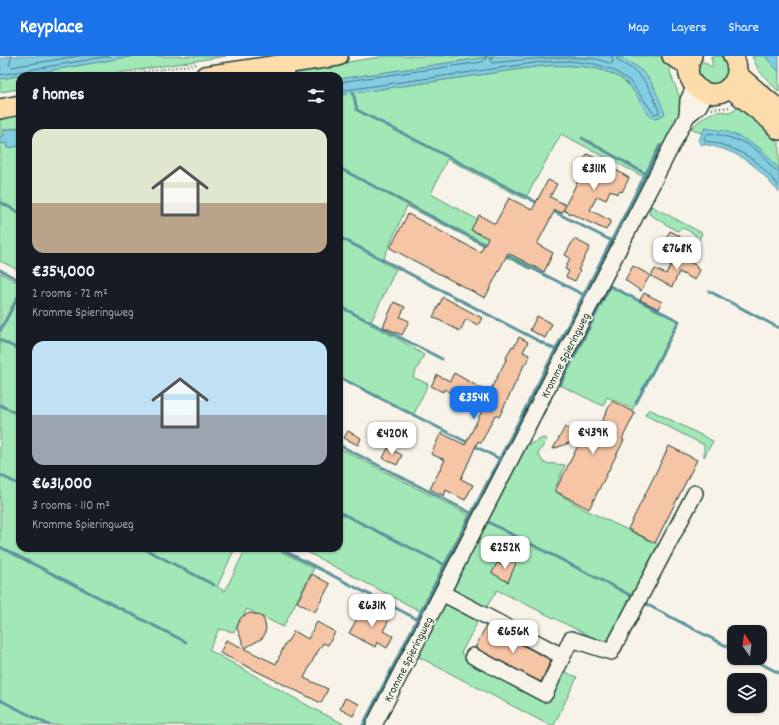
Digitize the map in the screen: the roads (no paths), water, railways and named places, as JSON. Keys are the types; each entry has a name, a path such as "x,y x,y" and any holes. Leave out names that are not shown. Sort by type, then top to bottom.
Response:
{"main road":[{"path":"202,70 286,70 338,56"},
{"path":"672,56 690,61 688,73 690,80 700,89 718,93 733,72"},
{"path":"733,72 779,110"},
{"path":"733,72 779,130"},
{"path":"0,109 16,106"}],"street":[{"name":"Kromme Spieringweg","path":"374,725 687,116 688,100 700,89"},
{"path":"473,656 545,694 571,639 611,652 695,493"},
{"path":"442,594 562,656"}],"water":[{"path":"6,56 134,56 41,72 16,72 16,76 0,79 0,59"},
{"path":"495,56 616,56 636,66 643,72 653,86 665,114 655,119 649,115 627,83 608,72 586,67 542,66 343,94 343,78"},
{"path":"765,56 779,56 779,72"},
{"path":"16,128 16,147 7,148 6,143 0,144 0,137 4,136 3,130"},
{"path":"705,128 725,131 760,148 779,169 779,192 760,171 747,161 722,149 701,144 698,141"}],"waterway":[{"path":"353,92 357,110 538,203"},
{"path":"582,138 646,174"},
{"path":"363,725 660,146"},
{"path":"343,170 488,246"},
{"path":"0,202 16,211"},
{"path":"551,210 612,241"},
{"path":"343,239 556,350"},
{"path":"504,254 584,295"},
{"path":"0,270 16,279"},
{"path":"560,385 610,286 679,321 636,403"},
{"path":"709,291 779,328"},
{"path":"0,331 16,301"},
{"path":"343,308 442,359"},
{"path":"0,340 16,348"},
{"path":"343,379 500,459"},
{"path":"529,440 550,400"},
{"path":"0,405 16,413"},
{"path":"343,447 471,513"},
{"path":"0,475 16,483"},
{"path":"343,514 445,565"},
{"path":"485,523 486,521 632,596"},
{"path":"0,547 186,642"},
{"path":"151,552 214,585"},
{"path":"287,552 417,619"},
{"path":"642,602 727,646"},
{"path":"764,665 779,673"},
{"path":"0,700 49,725"}]}
